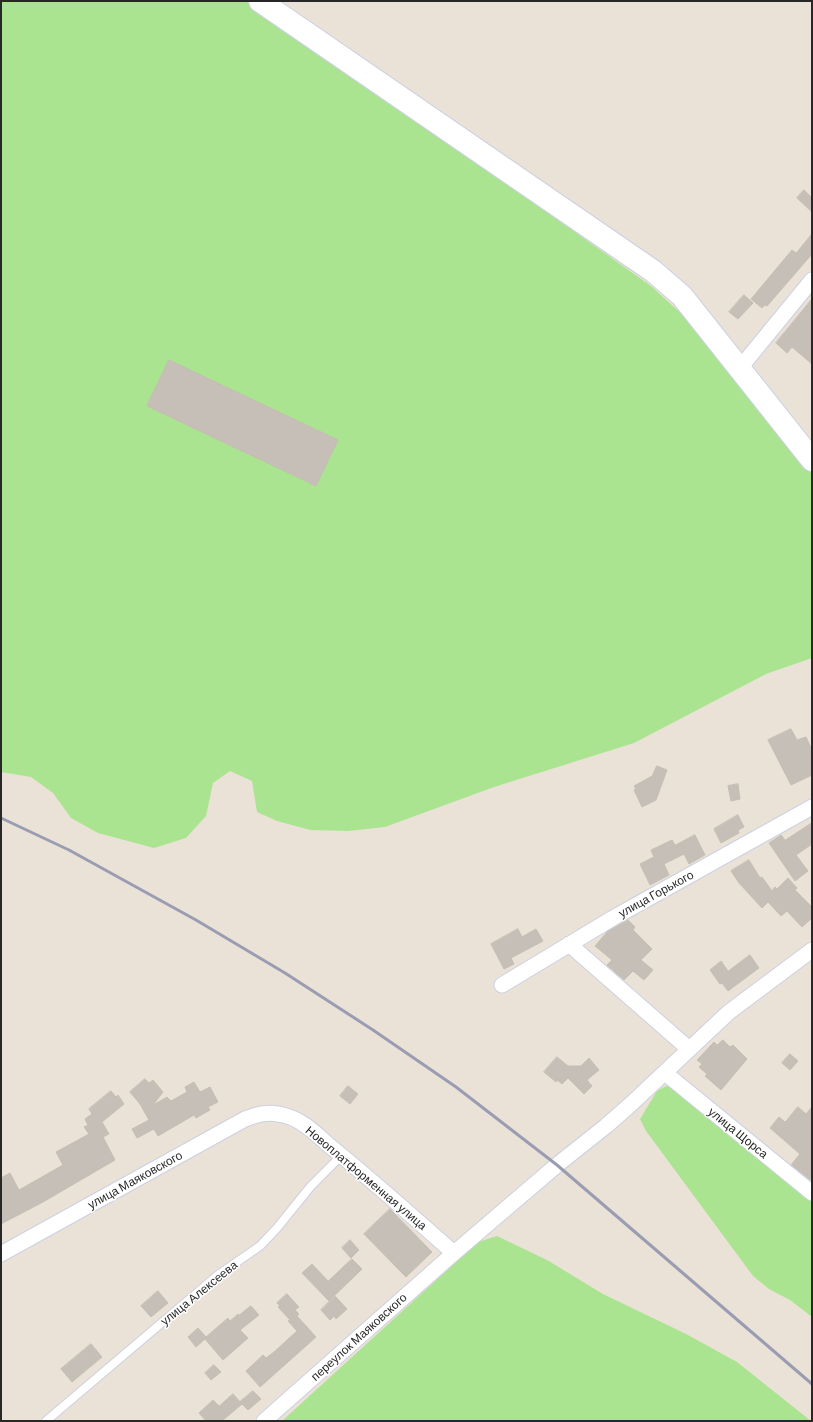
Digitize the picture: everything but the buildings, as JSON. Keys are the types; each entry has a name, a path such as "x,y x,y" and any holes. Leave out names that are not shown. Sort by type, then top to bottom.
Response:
{"street":[{"path":"260,1 652,271 682,296 812,460"},
{"path":"740,368 812,280"},
{"name":"улица Горького","path":"502,984 613,918 812,807"},
{"path":"569,944 689,1049"},
{"name":"переулок Маяковского","path":"264,1421 454,1253 557,1165 606,1126 665,1073 729,1012 812,950"},
{"name":"улица Щорса","path":"665,1073 812,1193"},
{"name":"улица Маяковского","path":"1,1254 245,1119 260,1113 272,1113"},
{"name":"Новоплатформенная улица","path":"272,1113 284,1115 301,1122 342,1155 454,1253"}],"lane":[{"name":"улица Алексеева","path":"46,1421 218,1275 260,1246 278,1228 311,1186 342,1155"}],"green space":[{"path":"1,1 252,1 651,286 688,320 812,474 812,658 766,674 634,743 494,787 385,827 348,831 310,830 277,821 257,812 252,781 230,771 213,783 206,816 186,838 154,848 98,833 71,818 53,793 31,777 1,772"},
{"path":"666,1086 675,1088 812,1200 812,1317 790,1300 769,1289 753,1276 646,1131 640,1119 657,1091"},
{"path":"497,1236 547,1260 603,1294 686,1334 737,1362 811,1421 282,1421 478,1242"}],"railway":[{"path":"1,818 69,850 196,920 285,973 373,1030 456,1087 557,1165 812,1384"}]}
